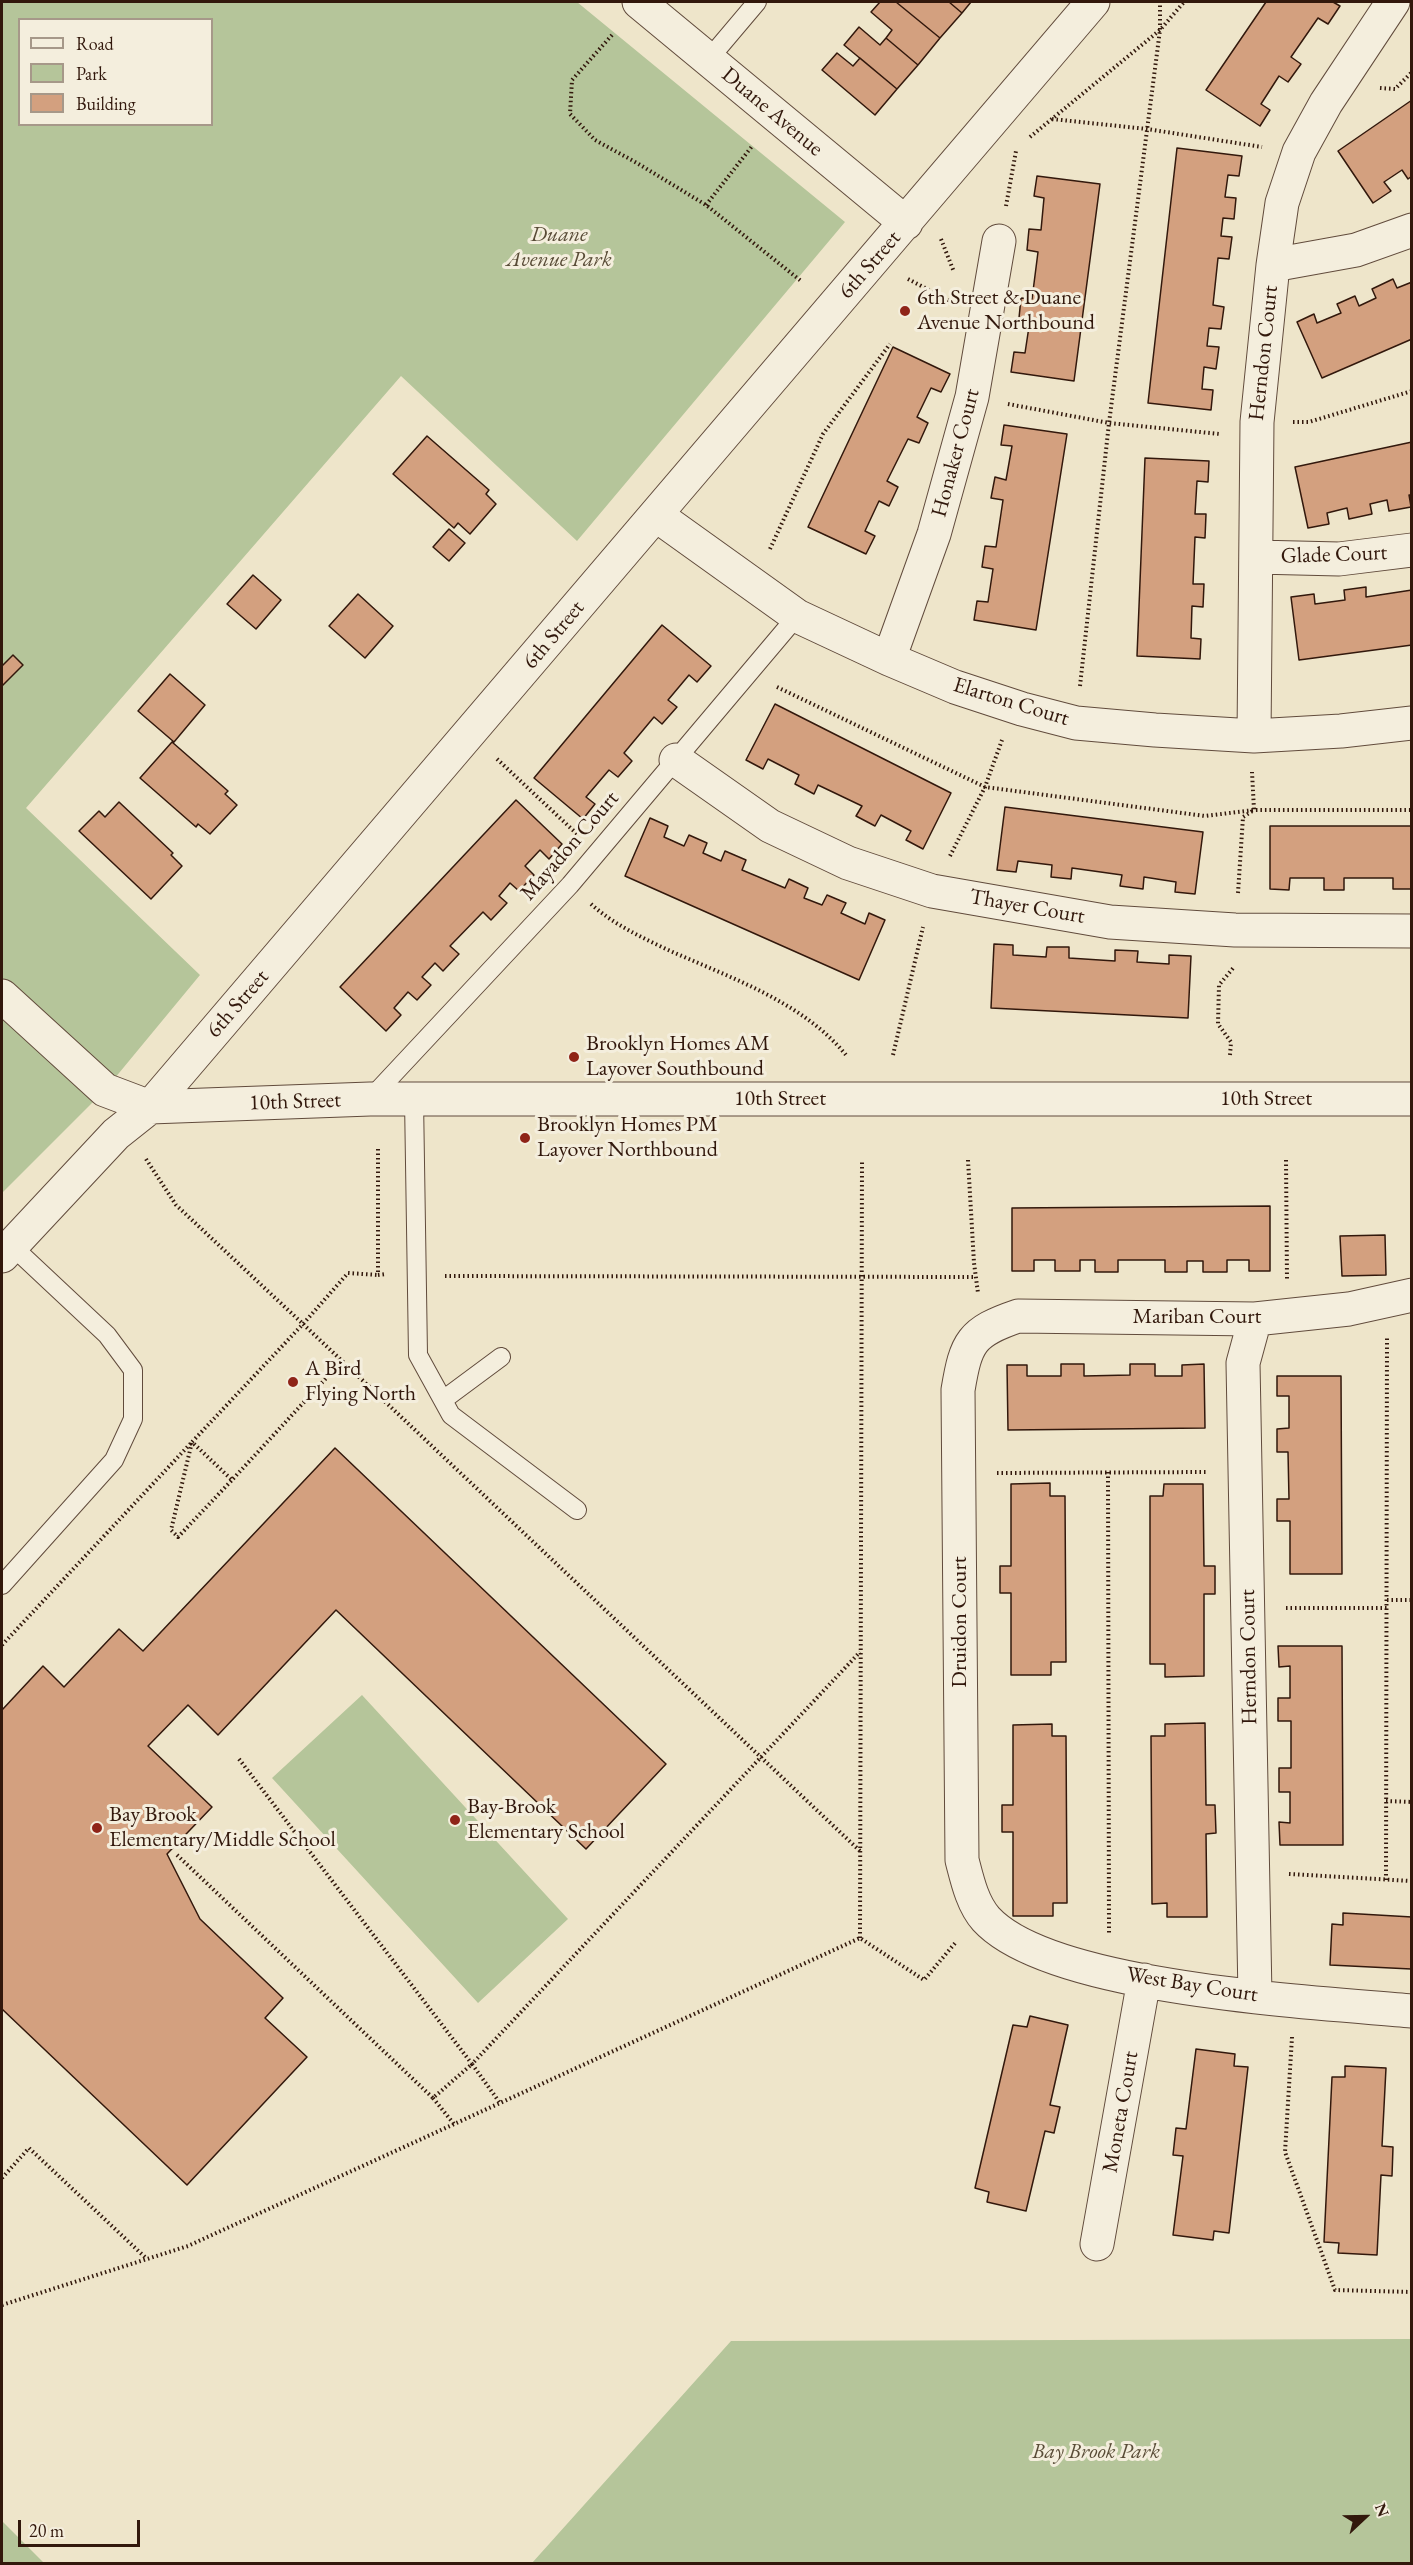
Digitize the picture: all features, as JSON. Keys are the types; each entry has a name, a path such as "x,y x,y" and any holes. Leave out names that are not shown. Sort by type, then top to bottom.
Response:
{"street":[{"name":"Duane Avenue","path":"639,2 906,223"},
{"name":"6th Street","path":"6,1250 116,1134 150,1107 1093,2"},
{"name":"Herndon Court","path":"1254,736 1257,430 1273,265 1282,203 1299,152 1326,103 1393,2"},
{"path":"1273,265 1356,250 1412,230"},
{"name":"Honaker Court","path":"889,659 934,534 972,397 999,241"},
{"name":"Elarton Court","path":"656,515 797,616 955,687 1011,706 1076,723 1254,736 1341,731 1412,723"},
{"name":"Glade Court","path":"1256,557 1339,559 1412,550"},
{"name":"Thayer Court","path":"676,760 770,826 848,863 932,891 1110,922 1235,930 1412,931"},
{"path":"2,996 105,1090 150,1107"},
{"name":"10th Street","path":"150,1107 370,1099 1412,1099"},
{"name":"Mariban Court","path":"984,1330 1018,1316 1255,1319 1349,1309 1399,1298"},
{"name":"Herndon Court","path":"1255,1319 1243,1363 1255,1996"},
{"name":"Druidon Court","path":"984,1330 971,1342 963,1359 958,1390 962,1860 969,1888 985,1918"},
{"name":"West Bay Court","path":"985,1918 1013,1941 1045,1955 1144,1980 1255,1996 1412,2011"},
{"name":"Moneta Court","path":"1097,2244 1144,1980"}],"lane":[{"path":"708,60 757,2"},
{"name":"Mayadon Court","path":"370,1099 570,885 797,616"},
{"path":"414,1099 418,1355 451,1415 577,1510"},
{"path":"2,1585 114,1460 133,1419 133,1370 107,1335 6,1250"},
{"path":"442,1400 501,1357"}],"path":[{"path":"1076,723 1109,423 1160,30 1160,2"},
{"path":"1026,141 1160,30 1184,2"},
{"path":"612,35 572,80 570,114 595,141 637,163 706,206 801,281"},
{"path":"999,241 1017,148 1006,104"},
{"path":"1052,119 1147,129 1299,152"},
{"path":"706,206 758,140"},
{"path":"908,279 931,292"},
{"path":"767,556 823,434 890,344"},
{"path":"972,397 1109,423 1257,430 1309,423 1412,391"},
{"path":"749,673 985,787 1205,816 1254,810 1412,810"},
{"path":"470,734 597,852"},
{"path":"992,768 1001,740"},
{"path":"1252,773 1254,810"},
{"path":"1230,1055 1231,1042 1218,1024 1219,986 1234,967 1244,817 1254,810"},
{"path":"570,885 607,919 785,1004 833,1039 846,1055"},
{"path":"378,1149 378,1275"},
{"path":"146,1159 176,1206 860,1851"},
{"path":"860,1938 862,1160"},
{"path":"968,1160 976,1276 984,1330"},
{"path":"1286,1160 1287,1316"},
{"path":"2,1645 348,1273 396,1274"},
{"path":"443,1276 976,1276"},
{"path":"1386,1880 1387,1600 1399,1298"},
{"path":"192,1442 171,1530 178,1537 341,1362"},
{"path":"192,1442 232,1480"},
{"path":"1108,1472 1109,1972"},
{"path":"959,1474 1245,1472"},
{"path":"1387,1600 1412,1600"},
{"path":"1248,1608 1387,1608"},
{"path":"433,2098 472,2064 860,1652"},
{"path":"239,1759 500,2103"},
{"path":"1386,1801 1412,1802"},
{"path":"177,1855 433,2098 454,2124"},
{"path":"1253,1872 1412,1881"},
{"path":"860,1938 924,1980 952,1946"},
{"path":"2,2305 188,2246 860,1938"},
{"path":"1294,2000 1285,2152 1335,2290 1412,2292"},
{"path":"2,2178 29,2148 147,2259"}],"green space":[{"name":"Duane Avenue Park","path":"2,2 577,2 845,222 577,541 401,376 26,808 200,975 105,1090 2,1193"},
{"path":"362,1695 568,1919 478,2003 272,1778"},
{"name":"Bay Brook Park","path":"1411,2339 1411,2563 532,2563 731,2341"},
{"path":"2,2521 44,2563 2,2563"}],"building":[{"path":"880,2 896,2 940,38 918,65 886,38 892,30 871,12"},
{"path":"896,2 949,2 962,13 940,38"},
{"path":"949,2 971,2 962,13"},
{"path":"1266,2 1333,2 1340,6 1328,24 1318,18 1291,57 1301,64 1288,82 1279,76 1261,104 1270,110 1260,126 1206,90"},
{"path":"859,27 880,45 886,38 918,65 897,89 844,45"},
{"path":"837,53 853,66 860,58 897,89 875,115 822,70"},
{"path":"1412,100 1412,176 1408,179 1402,170 1384,182 1391,191 1373,203 1338,151"},
{"path":"1177,148 1242,156 1239,176 1228,175 1225,197 1236,198 1234,219 1223,218 1221,236 1232,237 1229,259 1218,258 1213,305 1224,307 1221,329 1209,328 1207,346 1219,347 1216,369 1204,367 1202,389 1213,390 1211,410 1148,403"},
{"path":"1037,176 1100,184 1074,381 1011,372 1014,352 1025,353 1030,320 1019,318 1021,298 1032,299 1038,252 1027,250 1029,229 1041,230 1044,198 1034,196"},
{"path":"1393,279 1397,288 1412,282 1412,339 1322,378 1297,322 1314,314 1317,323 1341,313 1337,304 1355,296 1359,306 1376,298 1372,289"},
{"path":"893,347 950,374 941,392 931,388 917,417 928,423 919,443 908,439 887,481 898,487 889,506 879,501 865,531 875,536 866,554 808,527"},
{"path":"1004,425 1067,434 1036,630 974,620 977,601 988,602 993,569 982,567 985,546 996,547 1003,500 991,498 995,477 1006,480 1012,446 1001,445"},
{"path":"427,436 489,490 486,494 496,504 470,534 458,523 454,528 393,474"},
{"path":"1412,442 1412,495 1409,495 1411,507 1389,511 1387,500 1370,504 1372,514 1349,519 1347,508 1327,513 1329,524 1308,528 1295,467"},
{"path":"1145,458 1209,461 1208,482 1197,481 1195,514 1206,514 1205,538 1195,537 1193,584 1204,584 1203,607 1192,606 1191,638 1201,639 1200,659 1137,656"},
{"path":"449,529 465,543 449,561 433,547"},
{"path":"253,575 281,600 256,629 227,604"},
{"path":"1366,587 1366,597 1412,590 1412,645 1299,660 1291,597 1314,594 1315,604 1345,600 1344,590"},
{"path":"358,594 393,626 365,658 329,626"},
{"path":"662,625 711,666 697,682 689,675 668,700 677,707 662,724 654,717 624,753 632,761 618,777 609,770 586,797 595,804 583,819 534,778"},
{"path":"13,655 23,665 2,686 2,666"},
{"path":"170,674 205,705 174,742 138,711"},
{"path":"775,704 951,793 923,849 906,840 911,831 881,815 875,826 856,816 862,806 818,785 814,794 795,784 799,775 768,759 763,769 746,760"},
{"path":"172,742 228,791 225,794 237,805 210,834 198,824 196,827 140,778"},
{"path":"516,800 562,844 549,859 540,850 525,866 534,875 519,891 510,883 499,896 507,903 491,920 483,912 450,946 459,954 443,971 435,963 422,977 431,985 417,1000 408,992 394,1008 401,1015 386,1031 340,987"},
{"path":"119,802 173,853 171,855 182,866 151,899 79,831 99,811 105,817"},
{"path":"1005,807 1203,832 1195,894 1175,892 1176,882 1144,877 1143,889 1120,886 1122,875 1072,868 1071,879 1051,877 1052,865 1018,861 1016,872 997,870"},
{"path":"650,818 668,826 664,837 684,846 689,835 707,843 703,853 721,861 725,851 746,860 742,870 785,888 789,879 808,888 804,898 822,905 827,895 846,903 841,913 865,924 869,913 885,920 859,980 625,876"},
{"path":"1270,826 1412,826 1412,889 1393,889 1393,878 1344,878 1344,890 1324,890 1324,878 1290,878 1289,890 1270,889"},
{"path":"994,944 1013,945 1013,955 1046,957 1047,947 1069,947 1069,958 1115,961 1115,950 1138,951 1137,962 1169,964 1169,955 1191,956 1188,1018 991,1008"},
{"path":"1270,1206 1270,1271 1249,1271 1249,1260 1227,1260 1227,1272 1203,1272 1203,1261 1187,1261 1187,1272 1165,1272 1165,1260 1118,1260 1118,1272 1095,1272 1095,1260 1080,1260 1080,1271 1055,1271 1055,1260 1034,1260 1034,1271 1012,1271 1012,1208"},
{"path":"1385,1235 1386,1275 1342,1276 1340,1236"},
{"path":"1061,1364 1084,1364 1084,1376 1130,1375 1130,1364 1155,1364 1155,1376 1182,1376 1182,1365 1204,1364 1205,1428 1008,1430 1007,1365 1027,1365 1027,1376 1061,1376"},
{"path":"1277,1376 1341,1376 1342,1574 1290,1574 1290,1521 1277,1521 1277,1499 1289,1499 1288,1452 1277,1452 1277,1429 1289,1428 1289,1396 1277,1396"},
{"name":"Bay Brook Elementary/Middle School","path":"335,1448 666,1764 586,1849 336,1610 218,1735 188,1705 148,1746 212,1807 167,1854 200,1919 283,1998 265,2018 307,2057 187,2185 2,2009 2,1710 43,1666 64,1687 119,1629 143,1651"},
{"path":"1050,1483 1050,1496 1065,1496 1066,1662 1051,1662 1051,1675 1011,1675 1011,1593 1000,1593 1000,1566 1011,1566 1011,1484"},
{"path":"1164,1484 1203,1484 1204,1566 1215,1566 1215,1594 1204,1594 1204,1676 1165,1677 1165,1664 1150,1664 1150,1496 1163,1496"},
{"path":"1278,1646 1342,1646 1343,1845 1280,1845 1279,1822 1290,1823 1290,1792 1279,1792 1279,1768 1291,1768 1291,1721 1278,1721 1278,1698 1290,1698 1290,1666 1279,1667"},
{"path":"1205,1723 1206,1805 1215,1805 1216,1833 1206,1834 1207,1917 1167,1917 1167,1903 1152,1904 1151,1736 1165,1736 1165,1724"},
{"path":"1052,1724 1052,1736 1066,1736 1067,1903 1053,1903 1053,1916 1013,1916 1013,1832 1002,1832 1002,1805 1013,1805 1013,1725"},
{"path":"1343,1913 1412,1917 1412,1980 1411,1969 1330,1965 1332,1924 1343,1925"},
{"path":"1030,2016 1068,2025 1050,2105 1060,2107 1054,2133 1045,2131 1026,2211 987,2202 989,2192 975,2188 1013,2025 1027,2027"},
{"path":"1196,2049 1235,2054 1234,2066 1248,2067 1229,2233 1214,2231 1213,2240 1173,2235 1183,2156 1173,2155 1176,2128 1186,2129"},
{"path":"1345,2066 1386,2068 1382,2146 1393,2147 1392,2176 1381,2175 1377,2255 1338,2253 1339,2243 1324,2242 1332,2077 1345,2077"}],"place":[{"name":"6th Street & Duane Avenue Northbound","path":"905,311"},
{"name":"Brooklyn Homes AM Layover Southbound","path":"574,1057"},
{"name":"Brooklyn Homes PM Layover Northbound","path":"525,1138"},
{"name":"A Bird Flying North","path":"293,1382"},
{"name":"Bay-Brook Elementary School","path":"455,1820"},
{"name":"Bay Brook Elementary/Middle School","path":"97,1828"}]}
